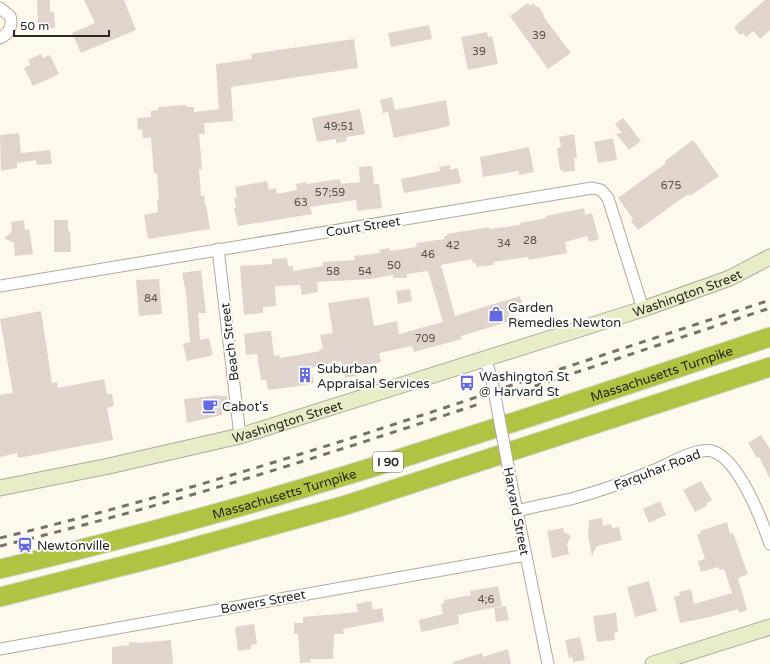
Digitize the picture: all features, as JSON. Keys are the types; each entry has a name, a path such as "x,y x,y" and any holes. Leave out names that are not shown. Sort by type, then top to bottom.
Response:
{"highway":[{"name":"Massachusetts Turnpike","path":"0,569 135,535 346,475 435,448 770,337"},
{"name":"I 90","path":"0,597 166,556 346,505 770,367"}],"main road":[{"name":"Washington Street","path":"0,488 109,466 240,436 643,308 730,278 770,257"},
{"path":"653,664 770,627"}],"street":[{"path":"0,8 10,16 11,24 8,33 0,38"},
{"name":"Court Street","path":"0,286 218,249 598,188 604,192 608,198 643,308"},
{"name":"Beach Street","path":"218,249 240,436"},
{"name":"Harvard Street","path":"485,358 492,380 548,664"},
{"name":"Farquhar Road","path":"517,511 597,492 627,482 682,457 710,450 721,455 732,466 747,490 760,516 770,544"},
{"name":"Bowers Street","path":"0,649 526,555"}],"building":[{"path":"37,0 50,0 50,12 54,11 55,28 38,28"},
{"path":"84,0 124,0 136,30 81,53 72,33 95,23"},
{"path":"765,0 770,0 770,30 760,39 753,31 746,37 743,33 740,35 734,27"},
{"path":"528,3 530,6 533,3 536,7 538,6 544,15 543,16 571,53 548,69 510,16"},
{"path":"429,25 432,39 391,47 388,33"},
{"path":"487,32 488,37 492,36 498,64 468,70 461,37"},
{"path":"354,39 358,68 231,87 233,121 204,123 205,134 199,134 202,169 199,169 201,196 204,195 210,229 148,239 144,215 158,212 157,200 159,200 157,173 154,173 151,138 143,138 142,129 138,130 137,118 151,117 151,111 158,110 158,107 186,105 186,107 194,107 194,112 219,109 216,64 252,59 251,54"},
{"path":"41,54 43,58 50,55 59,74 33,86 24,68 30,65 28,60"},
{"path":"392,97 395,110 446,100 450,126 394,138 388,112 383,113 380,100"},
{"path":"360,109 365,134 346,137 347,141 336,143 336,139 317,142 312,118"},
{"path":"623,118 641,141 629,150 616,134 622,133 615,124"},
{"path":"19,133 21,153 50,150 52,164 37,165 36,160 17,163 17,168 1,171 0,135"},
{"path":"574,134 577,158 574,158 575,171 563,172 563,170 560,170 557,148 561,147 559,137"},
{"path":"613,138 617,160 598,163 594,142"},
{"path":"693,140 719,176 690,196 688,194 638,230 631,221 633,219 618,198 666,163 665,161"},
{"path":"529,147 534,172 519,175 519,171 483,177 480,157"},
{"path":"450,165 450,170 458,168 461,183 404,193 401,179 440,171 439,167"},
{"path":"372,166 374,184 379,184 382,208 357,211 356,200 310,207 312,214 238,226 234,208 236,208 234,198 237,198 235,187 267,181 269,190 276,188 277,194 297,190 296,184 306,182 306,184 340,179 341,184 360,182 359,167"},
{"path":"584,208 585,215 592,213 599,239 589,242 587,236 565,242 567,253 529,260 528,257 493,262 494,265 476,267 476,263 473,263 472,259 441,265 455,316 520,296 524,309 509,314 511,321 461,336 462,339 414,352 412,346 379,353 381,362 356,368 358,375 345,378 341,361 311,368 314,383 268,390 266,380 261,380 257,354 246,355 244,334 265,331 271,331 274,356 279,355 280,358 321,351 320,349 323,348 320,335 333,333 328,303 369,297 374,326 397,321 399,334 443,322 428,271 407,274 407,278 393,278 393,275 370,279 317,282 318,292 302,295 300,285 275,286 276,306 263,307 263,313 244,315 240,266 272,264 272,259 287,258 288,266 293,266 293,271 323,266 323,262 355,260 354,256 380,253 379,250 389,248 390,251 417,247 416,243 444,239 444,236 447,236 447,234 489,227 490,229 520,225 520,223 546,218 546,216"},
{"path":"24,220 25,230 29,229 33,254 15,256 14,243 4,238 12,232 11,222"},
{"path":"54,220 68,220 71,252 54,252"},
{"path":"201,270 206,313 198,313 200,340 209,338 213,355 187,361 183,344 190,342 186,293 182,273"},
{"path":"159,279 162,314 139,316 136,280"},
{"path":"410,289 412,301 398,304 396,291"},
{"path":"41,311 52,383 57,382 58,388 104,379 107,394 112,394 114,406 107,408 113,440 18,458 17,453 0,457 0,395 13,393 0,319"},
{"path":"219,395 227,396 229,407 222,408 222,415 187,423 184,399"},
{"path":"761,435 770,449 770,479 759,457 757,458 748,443"},
{"path":"701,481 712,500 706,504 707,506 695,512 683,490"},
{"path":"660,501 666,515 649,523 643,509"},
{"path":"602,518 603,526 611,524 612,528 619,527 622,540 597,546 592,556 588,536 589,520"},
{"path":"727,522 730,534 733,533 748,574 738,578 747,610 739,613 738,609 710,617 680,623 674,597 680,595 679,592 691,589 694,604 732,593 724,569 720,570 718,567 701,572 698,561 705,559 697,534 701,533 700,531"},
{"path":"563,528 564,532 571,536 567,544 569,554 552,558 547,531"},
{"path":"649,581 657,611 635,617 627,587"},
{"path":"498,586 502,606 458,615 459,624 421,632 419,620 443,614 441,604 444,603 444,600 471,595 470,591"},
{"path":"371,601 373,610 382,608 384,621 343,629 344,634 334,634 333,659 310,659 311,662 300,663 298,634 294,634 294,623 303,623 303,617 358,612 356,604"},
{"path":"506,606 509,620 496,622 494,608"},
{"path":"616,613 618,632 614,633 615,640 597,642 593,616"},
{"path":"254,624 257,644 251,645 251,649 238,651 235,627"},
{"path":"580,637 585,660 573,662 572,657 569,658 565,640"},
{"path":"171,640 173,664 112,664 112,647 129,645 129,642 140,643"},
{"path":"508,649 511,664 453,664 453,662 482,653 483,657"}],"railway":[{"path":"506,387 770,300"},
{"path":"508,395 770,308"},
{"path":"0,538 181,490 361,435 480,396"},
{"path":"0,546 182,498 363,442 482,403"}],"place":[{"name":"Garden Remedies Newton","path":"496,314"},
{"name":"Suburban Appraisal Services","path":"305,375"},
{"name":"Washington St @ Harvard St","path":"467,383"},
{"name":"Cabot's","path":"210,406"},
{"name":"Newtonville","path":"25,545"}]}
